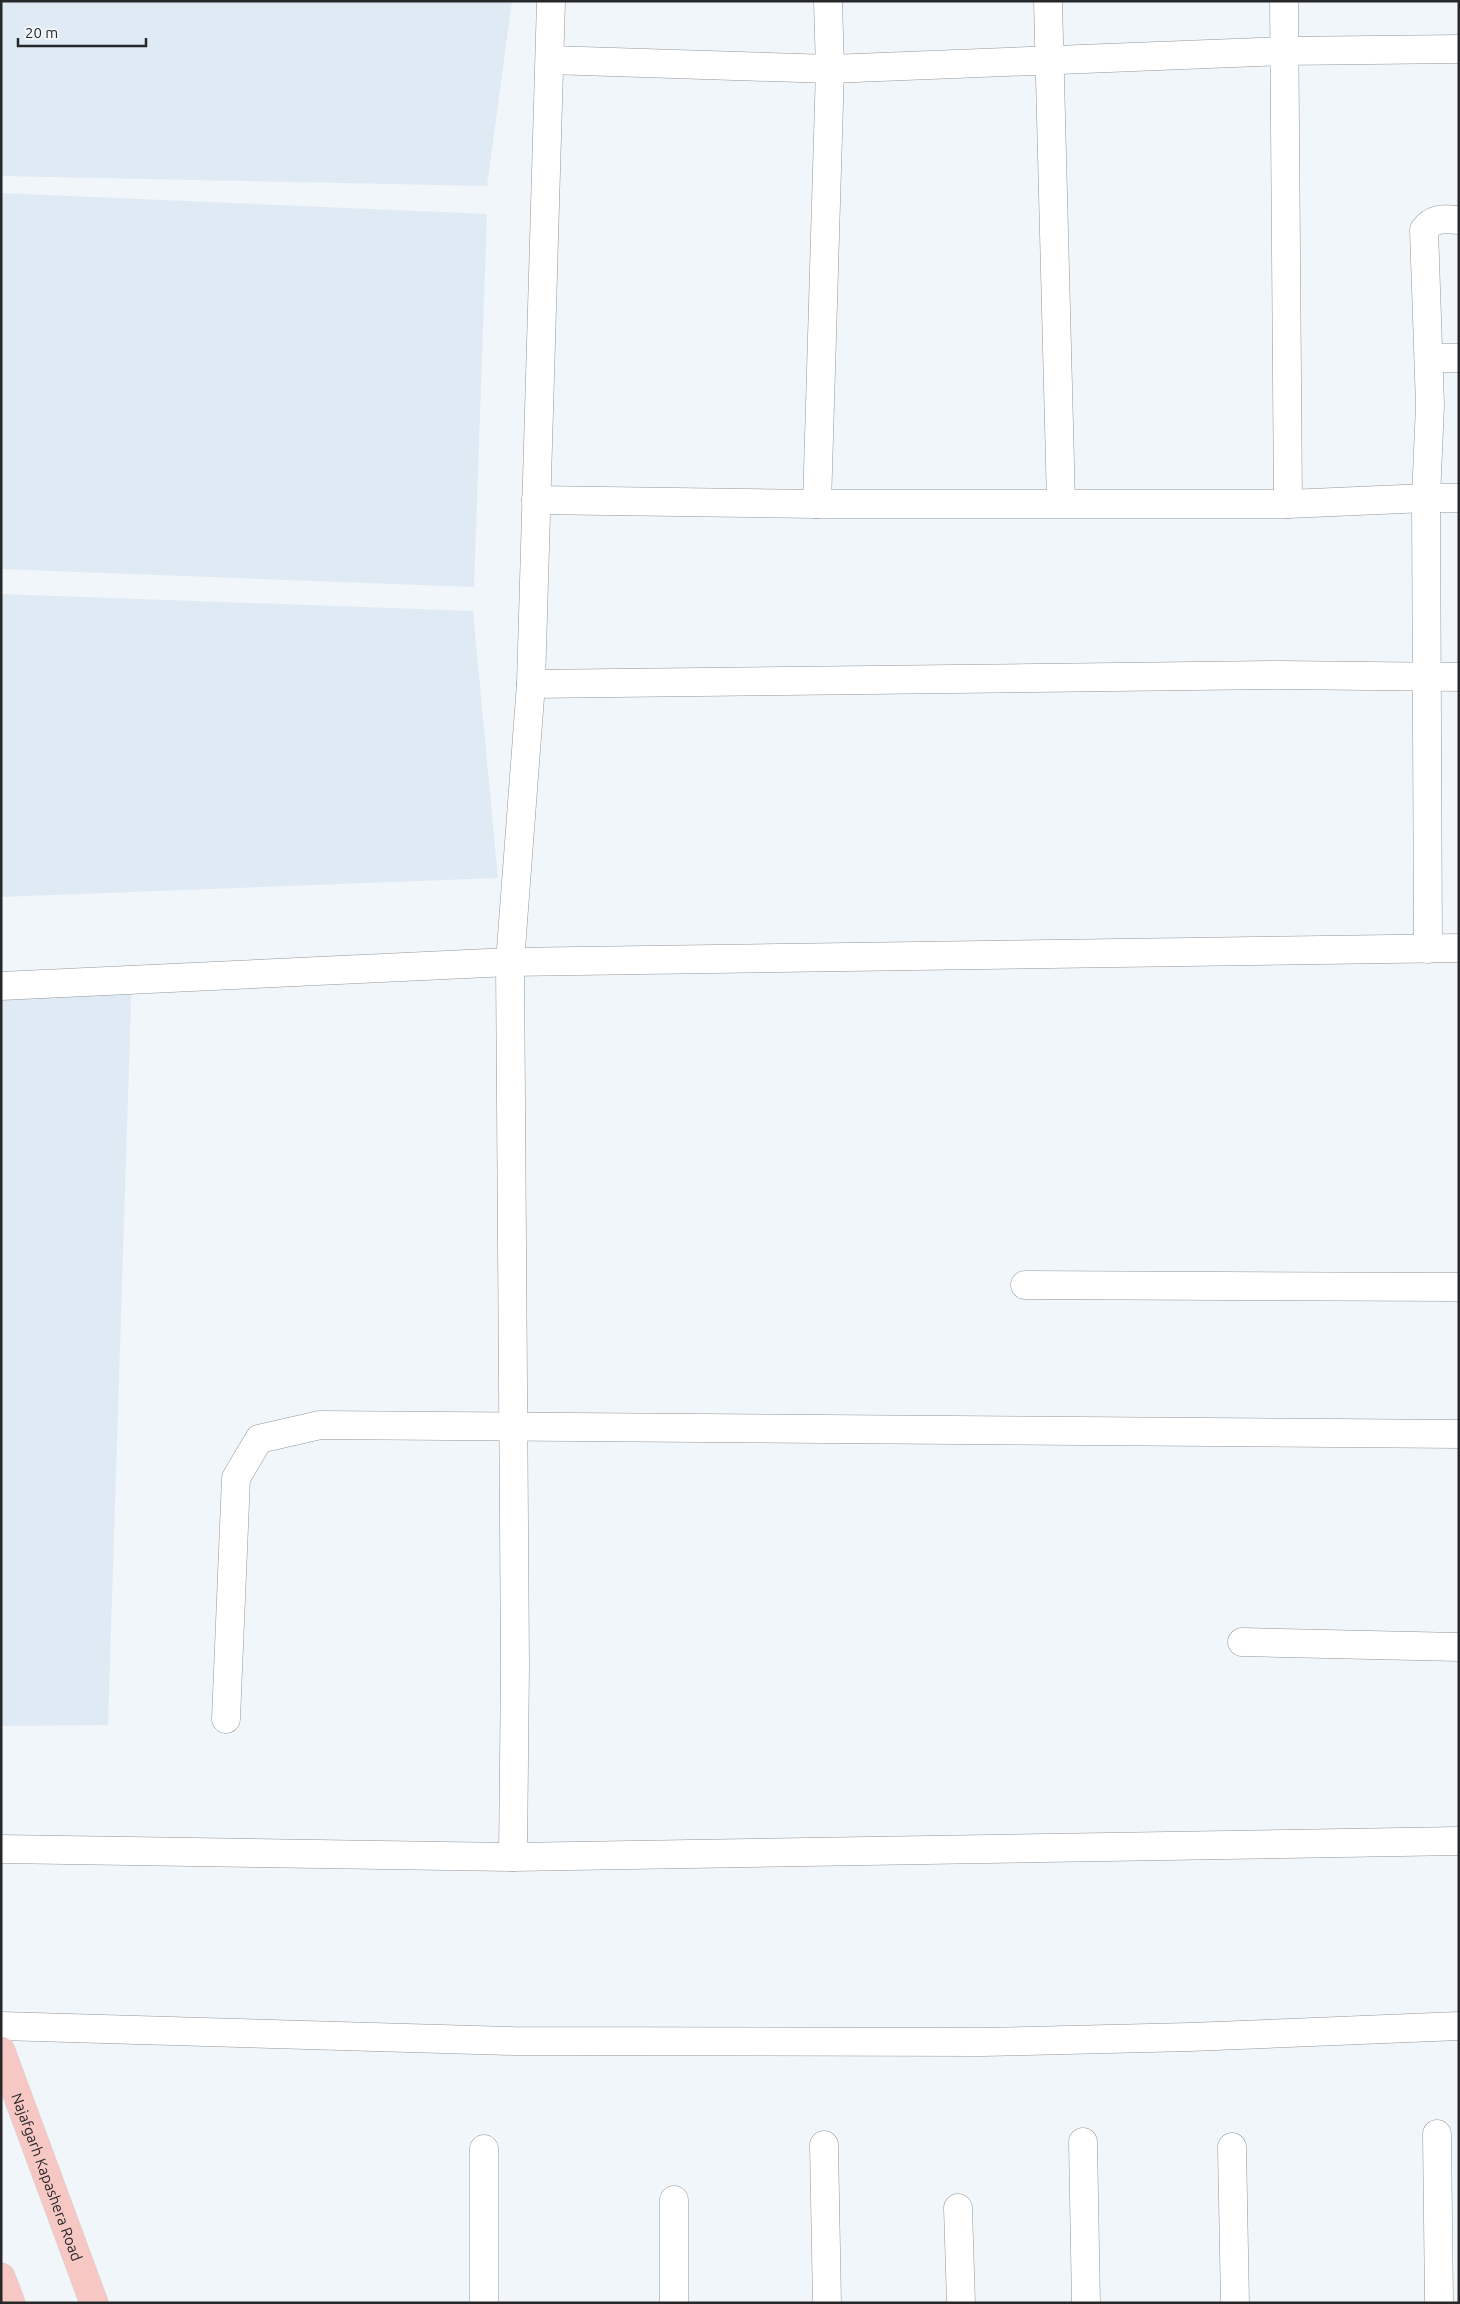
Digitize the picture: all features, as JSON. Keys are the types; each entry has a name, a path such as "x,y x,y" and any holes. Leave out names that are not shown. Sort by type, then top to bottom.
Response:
{"main road":[{"name":"Najafgarh Kapashera Road","path":"1,2051 94,2303"},
{"path":"1,2277 11,2303"}],"street":[{"path":"513,1857 515,1665 510,962 532,684 551,1"},
{"path":"817,504 830,69 828,1"},
{"path":"1048,1 1048,60 1061,502"},
{"path":"1284,1 1288,504"},
{"path":"550,60 830,69 995,64 1048,60 1284,51 1459,49"},
{"path":"1428,949 1426,498 1430,405 1424,230 1429,222 1436,220 1459,220"},
{"path":"1429,358 1459,358"},
{"path":"536,500 817,504 1061,502 1288,504 1459,498"},
{"path":"532,684 1280,675 1459,677"},
{"path":"1,986 510,962 1459,948"},
{"path":"1024,1285 1459,1287"},
{"path":"226,1719 236,1478 260,1439 320,1425 1459,1434"},
{"path":"1242,1642 1459,1647"},
{"path":"1,1849 513,1857 1459,1841"},
{"path":"1,2026 514,2042 853,2042 1153,2038 1459,2026"},
{"path":"1437,2134 1439,2303"},
{"path":"1083,2142 1086,2303"},
{"path":"824,2145 827,2303"},
{"path":"1232,2147 1235,2303"},
{"path":"484,2149 484,2303"},
{"path":"674,2200 674,2303"},
{"path":"958,2208 961,2303"}],"shaded area":[{"path":"1,1 512,1 487,186 1,176"},
{"path":"1,193 487,214 474,587 1,569"},
{"path":"1,594 473,611 498,878 1,897"},
{"path":"132,971 108,1725 1,1726 1,982"}]}
